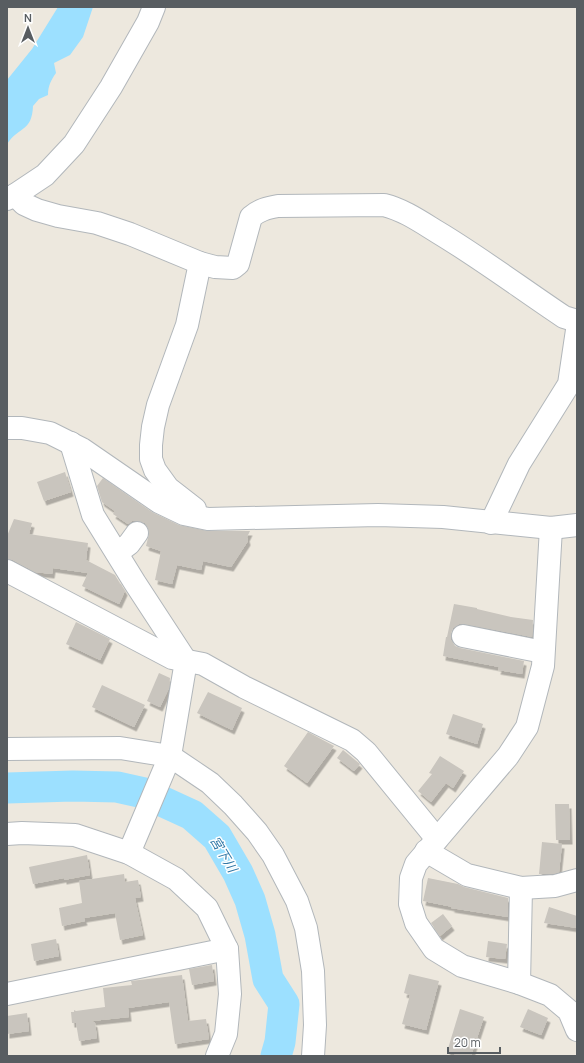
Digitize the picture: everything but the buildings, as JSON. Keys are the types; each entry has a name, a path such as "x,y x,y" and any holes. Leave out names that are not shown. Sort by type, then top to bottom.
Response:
{"street":[{"path":"154,7 148,22 111,87 74,144 45,175 11,197 37,210 58,216 97,223 130,234 200,263 215,267 233,268 238,264 251,217 256,212 264,208 278,206 384,205 396,208 455,243 564,317 577,320"},
{"path":"200,263 187,325 158,405 153,427 151,459 156,470 168,488 208,519"},
{"path":"491,523 518,464 569,384 577,330"},
{"path":"7,428 22,428 50,433 82,449 160,502 184,514 208,519 378,515 442,517 551,528 577,525"},
{"path":"71,443 93,514 116,553 186,660 169,759 131,849"},
{"path":"551,528 543,666 527,727 508,756 416,864 411,878 410,904 416,923 434,949 462,966 518,983 550,995 569,1011 577,1030"},
{"path":"116,553 129,544 137,533"},
{"path":"7,571 172,658 203,664 244,687 352,740 366,752 431,845 466,875 521,888 555,886 577,880"},
{"path":"463,636 543,652"},
{"path":"7,749 120,748 169,759 210,783 233,805 257,832 274,856 297,901 306,928 313,971 316,1025 313,1056"},
{"path":"7,834 22,833 75,835 131,849 176,880 207,908 227,949 230,994 226,1034 217,1056"},
{"path":"518,983 521,888"},
{"path":"7,994 227,949"}],"water":[{"path":"58,7 93,7 83,37 70,55 54,63 56,73 50,83 48,95 39,99 33,106 32,114 27,125 7,144 7,80 32,49"}],"waterway":[{"name":"宮下川","path":"7,788 73,786 117,787 144,793 192,815 217,837 238,873 250,900 260,935 268,979 284,1004 280,1042 276,1056"}]}
